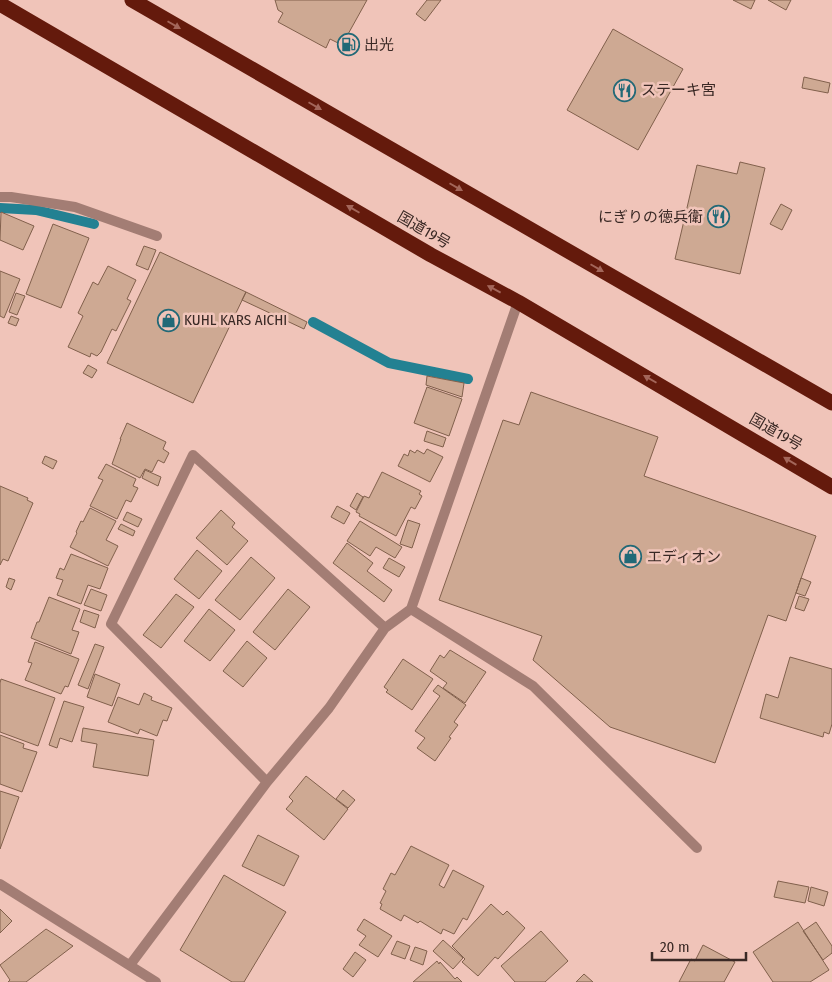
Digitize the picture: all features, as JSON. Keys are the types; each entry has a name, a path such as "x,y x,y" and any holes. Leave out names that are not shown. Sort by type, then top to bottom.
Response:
{"highway":[{"path":"132,0 832,403"},
{"name":"国道19号","path":"0,4 431,255 518,302 832,487"}],"street":[{"path":"0,197 74,207 157,236"},
{"path":"130,965 267,782 329,708 385,628 411,609 518,302"},
{"path":"267,782 111,624 193,455 385,628"},
{"path":"411,609 532,686 697,848"},
{"path":"0,884 156,982"}],"building":[{"path":"275,0 367,0 342,45 330,39 326,48 278,22 283,13 278,10"},
{"path":"427,0 441,0 425,21 416,14"},
{"path":"733,0 755,0 751,9"},
{"path":"768,0 791,0 786,10"},
{"name":"ステーキ宮","path":"613,29 683,69 638,150 567,110"},
{"path":"804,77 830,83 828,93 802,88"},
{"name":"にぎりの徳兵衛","path":"740,162 765,168 740,274 675,259 697,165 737,174"},
{"path":"781,204 792,210 782,230 770,224"},
{"path":"1,212 34,226 23,250 0,240"},
{"path":"53,224 89,238 61,308 26,294"},
{"path":"144,246 156,250 148,270 136,265"},
{"path":"160,252 246,292 193,403 107,363"},
{"path":"108,266 136,280 127,299 131,301 116,331 112,329 101,352 97,356 91,353 90,357 68,347 83,316 78,313 93,282 98,285"},
{"path":"0,271 20,279 4,318 0,316"},
{"path":"246,292 307,322 304,329 242,300"},
{"path":"16,293 25,296 17,315 9,312"},
{"path":"11,316 19,319 16,326 8,323"},
{"path":"88,365 97,370 92,378 83,373"},
{"path":"427,376 464,383 462,397 426,385"},
{"path":"427,387 462,399 449,436 414,423"},
{"name":"エディオン","path":"531,392 658,437 644,476 816,536 786,621 768,615 715,763 610,727 533,660 542,636 439,600 503,420 519,425"},
{"path":"127,423 166,442 163,449 169,453 164,463 158,460 152,472 145,469 140,478 112,464"},
{"path":"427,431 446,438 443,447 424,441"},
{"path":"427,449 443,457 430,482 398,466 404,454 408,456 410,450 415,453 417,450 424,454"},
{"path":"45,456 57,461 53,469 42,463"},
{"path":"106,464 136,479 133,486 138,488 131,502 126,500 117,519 90,506 103,480 98,478"},
{"path":"145,470 161,477 158,486 142,478"},
{"path":"382,472 421,491 419,494 422,496 415,509 411,507 396,536 359,516 360,514 356,512 364,496 369,498"},
{"path":"0,486 28,498 27,500 33,503 8,561 3,559 0,565"},
{"path":"357,493 363,497 356,510 350,506"},
{"path":"337,506 350,513 344,524 331,517"},
{"path":"90,508 116,521 106,540 118,546 108,566 70,547 81,521 83,522"},
{"path":"221,510 235,523 232,527 248,541 227,565 196,538"},
{"path":"127,512 142,519 138,527 123,520"},
{"path":"408,520 420,524 412,548 400,544"},
{"path":"360,521 402,547 395,558 376,547 370,556 347,541"},
{"path":"121,524 135,531 133,536 118,529"},
{"path":"347,543 373,563 367,571 392,590 384,602 333,563"},
{"path":"197,550 222,571 199,599 174,579"},
{"path":"71,554 108,568 100,589 88,585 81,604 57,595 63,580 56,578 60,568 64,570"},
{"path":"251,557 275,578 240,620 215,600"},
{"path":"389,558 405,567 399,577 383,568"},
{"path":"9,578 15,580 11,590 6,587"},
{"path":"801,578 811,582 805,596 796,593"},
{"path":"91,589 107,595 101,611 84,605"},
{"path":"288,589 310,607 275,650 253,632"},
{"path":"176,594 194,607 161,648 143,635"},
{"path":"799,596 809,599 804,611 795,608"},
{"path":"49,597 80,609 72,630 79,632 71,654 31,638"},
{"path":"209,609 235,630 210,661 184,641"},
{"path":"84,610 99,615 95,628 80,622"},
{"path":"247,641 267,658 243,687 223,671"},
{"path":"35,642 79,659 68,687 65,686 61,694 25,680 32,663 28,662"},
{"path":"95,644 104,647 88,689 78,685"},
{"path":"450,650 486,672 465,703 443,688 447,683 430,671 440,655 444,658"},
{"path":"790,657 832,669 832,724 829,734 824,732 823,737 760,718 766,694 778,698"},
{"path":"403,659 433,679 412,710 386,692 388,690 384,687"},
{"path":"95,674 120,684 112,706 87,697"},
{"path":"1,679 55,698 38,746 0,732"},
{"path":"438,685 466,705 454,722 458,725 449,737 451,738 435,761 417,748 425,738 415,731 440,696 433,691"},
{"path":"144,693 152,697 151,700 172,708 167,721 163,720 157,736 140,729 138,734 108,722 118,697 139,705"},
{"path":"64,701 84,707 72,742 60,738 57,748 49,745"},
{"path":"83,728 154,740 148,776 93,767 97,744 81,741"},
{"path":"0,735 24,744 23,748 37,752 22,792 0,784"},
{"path":"306,776 348,809 324,840 286,809 293,801 289,797"},
{"path":"343,790 355,800 348,808 336,799"},
{"path":"0,791 19,797 0,849"},
{"path":"258,835 299,856 284,886 242,866"},
{"path":"411,846 449,865 439,885 444,888 453,870 484,886 467,920 463,918 454,934 443,929 441,934 420,921 418,923 404,915 401,921 380,909 382,904 380,903 386,891 383,889 391,873 395,875"},
{"path":"224,875 286,912 244,982 232,982 180,950"},
{"path":"778,881 809,887 805,903 774,897"},
{"path":"811,887 828,892 824,906 808,901"},
{"path":"491,904 503,915 507,911 525,928 498,959 495,957 478,976 462,962 465,959 452,946"},
{"path":"0,909 12,921 0,933"},
{"path":"364,919 392,936 378,957 359,945 366,936 357,930"},
{"path":"798,922 829,970 810,982 773,982 753,952"},
{"path":"816,922 832,946 832,953 823,960 803,931"},
{"path":"46,929 73,946 26,982 8,982 10,980 0,965"},
{"path":"541,931 568,961 545,982 515,982 501,966"},
{"path":"443,940 463,958 453,969 433,951"},
{"path":"397,941 410,946 405,959 391,954"},
{"path":"703,945 735,962 724,982 679,982 691,959 695,961"},
{"path":"415,947 427,951 423,965 410,960"},
{"path":"355,952 366,960 353,977 343,969"},
{"path":"437,961 455,979 457,977 462,982 413,982"},
{"path":"584,974 593,982 576,982"}],"waterway":[{"path":"0,208 36,210 94,224"},
{"path":"313,322 389,363 468,379"}],"place":[{"name":"出光","path":"348,45"},
{"name":"ステーキ宮","path":"625,90"},
{"name":"にぎりの徳兵衛","path":"719,217"},
{"name":"KUHL KARS AICHI","path":"168,320"},
{"name":"エディオン","path":"631,557"}]}
